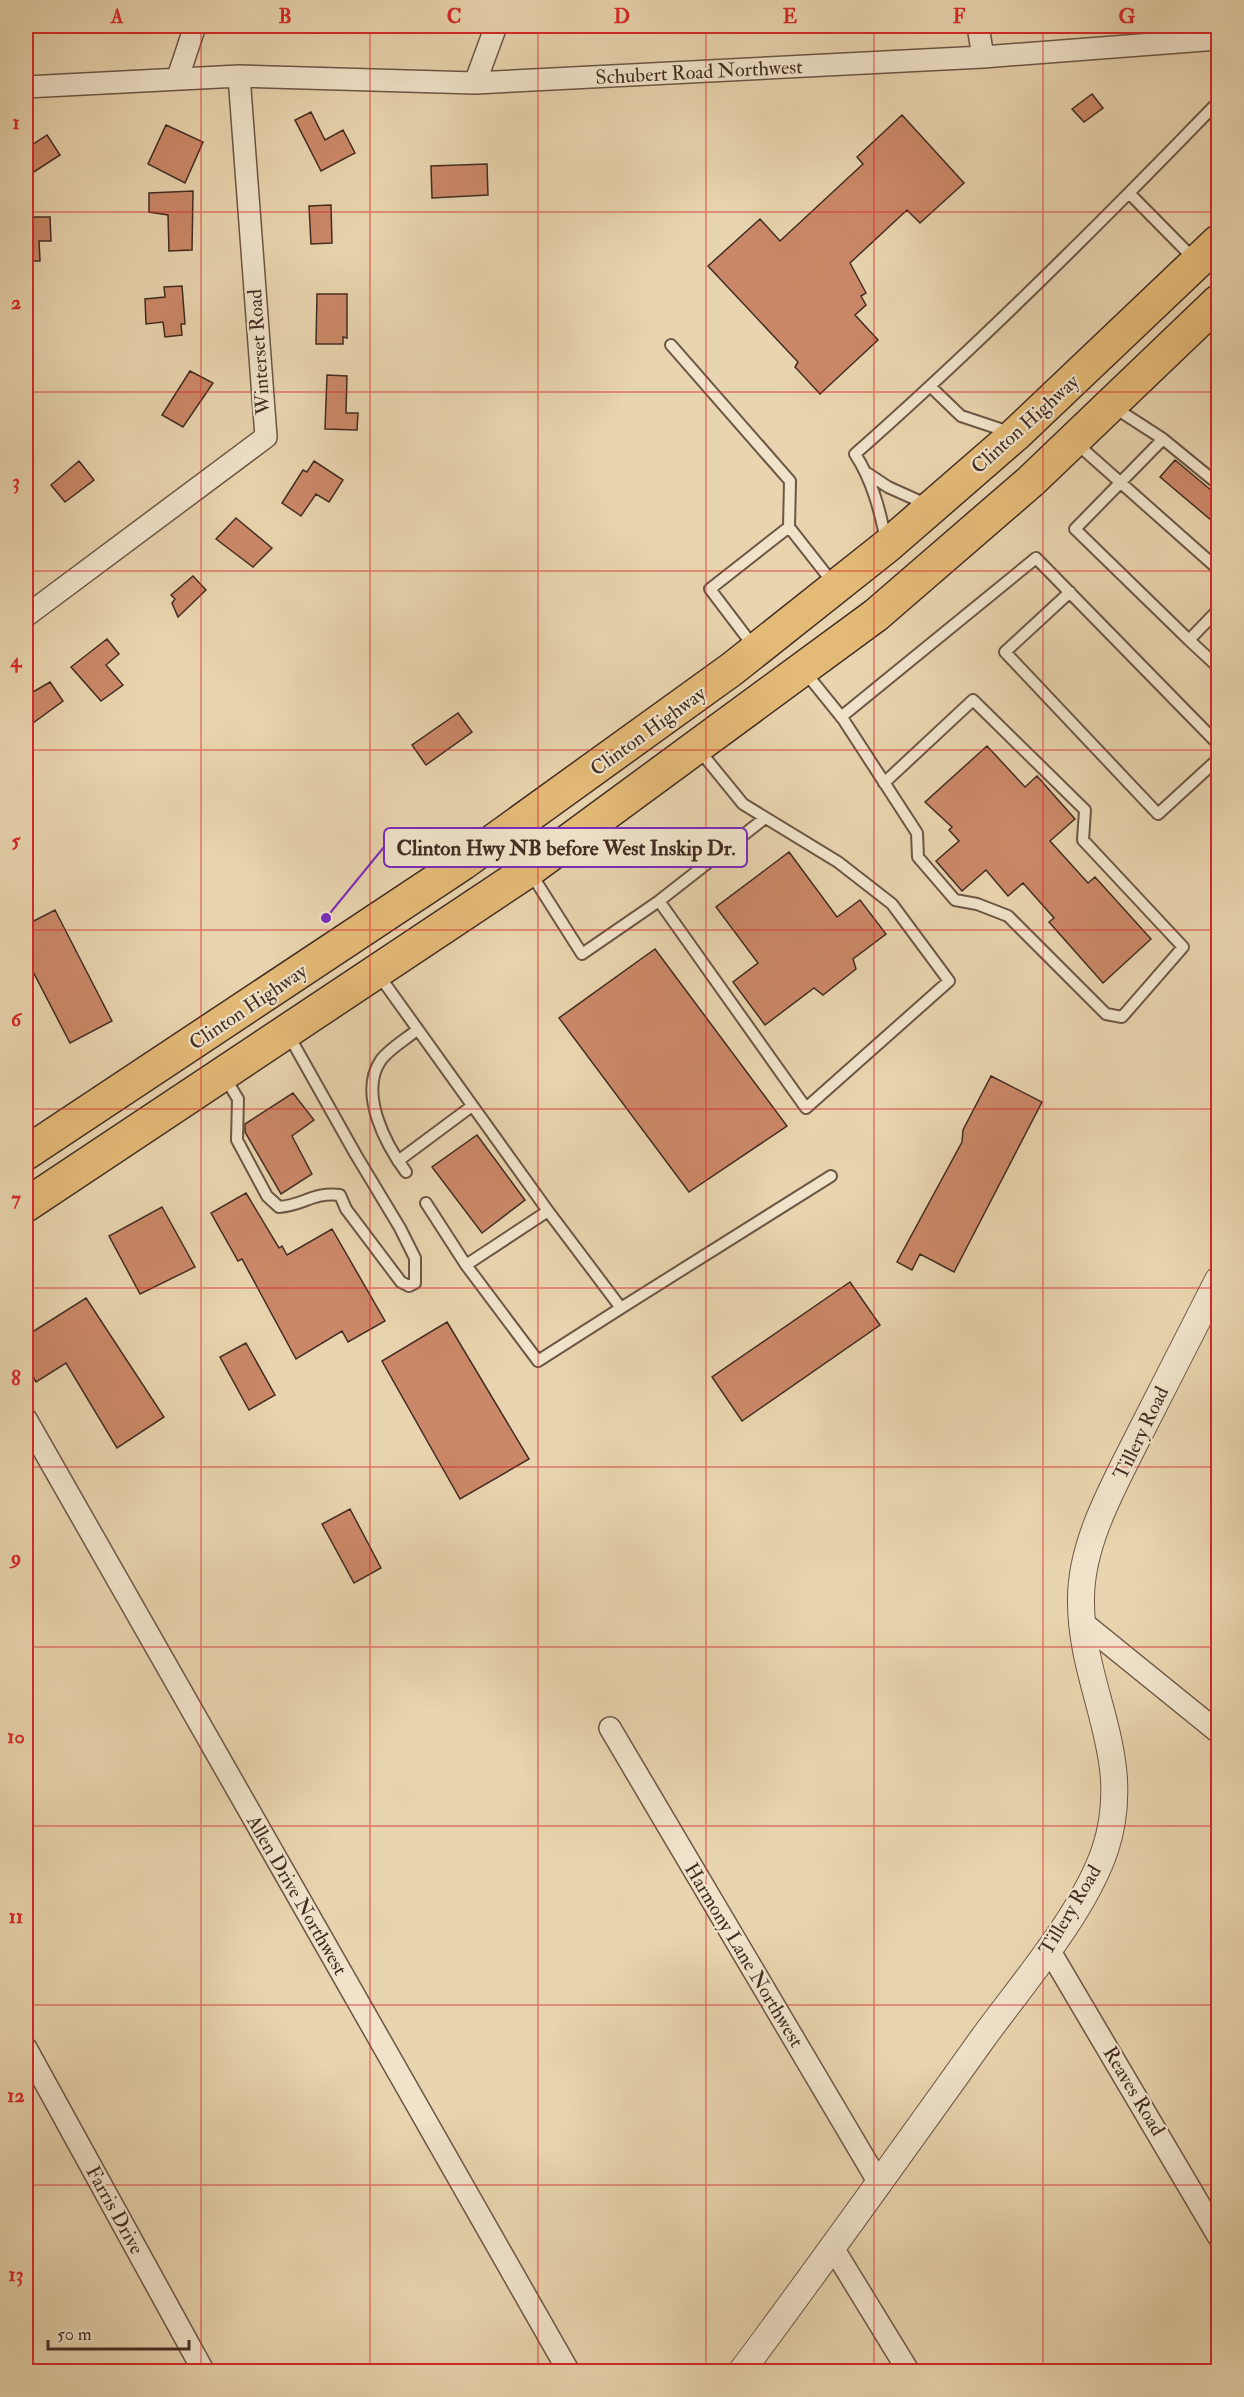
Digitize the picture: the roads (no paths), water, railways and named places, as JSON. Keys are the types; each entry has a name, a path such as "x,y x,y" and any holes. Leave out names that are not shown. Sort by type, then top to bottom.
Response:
{"highway":[{"name":"Clinton Highway","path":"26,1153 463,863 756,650 887,546 1016,434 1208,252"},
{"name":"Clinton Highway","path":"26,1205 529,870 876,615 988,519 1074,441 1218,302"},
{"path":"959,483 988,519"},
{"path":"555,798 580,832"},
{"path":"203,1037 223,1074"}],"street":[{"path":"178,77 195,26"},
{"path":"475,84 496,26"},
{"path":"978,26 983,57"},
{"name":"Schubert Road Northwest","path":"26,87 178,77 239,76 475,84 983,57 1218,39"},
{"name":"Winterset Road","path":"26,616 266,437 239,76"},
{"name":"Tillery Road","path":"741,2372 1048,1948 1091,1882 1104,1852 1115,1805 1112,1750 1087,1656 1081,1621 1081,1594 1086,1565 1105,1506 1218,1280"},
{"name":"Allen Drive Northwest","path":"26,1419 569,2372"},
{"path":"1081,1621 1218,1732"},
{"name":"Harmony Lane Northwest","path":"610,1728 879,2182"},
{"name":"Reaves Road","path":"1048,1948 1218,2236"},
{"name":"Farris Drive","path":"26,2048 204,2372"},
{"path":"833,2248 909,2372"}],"lane":[{"path":"887,546 881,516 867,473 855,454 931,387 1130,194 1218,102"},
{"path":"1130,194 1208,252"},
{"path":"671,345 790,480 789,527 836,587"},
{"path":"931,387 961,417 1016,434"},
{"path":"1111,405 1163,439 1218,484"},
{"path":"1163,439 1076,529 1218,667"},
{"path":"1074,441 1218,569"},
{"path":"867,473 888,487 931,507"},
{"path":"756,650 710,589 789,527"},
{"path":"841,717 1036,558 1218,744"},
{"path":"1070,592 1005,652 1158,814 1218,759"},
{"path":"1189,640 1218,610"},
{"path":"803,670 841,717 884,783 917,833 918,857 955,900 977,904 1008,916 1106,1014 1122,1017 1183,948 1083,840 1085,810 973,700 884,783"},
{"path":"659,901 806,1108 949,981 892,904 838,862 743,804 697,747"},
{"path":"529,870 582,954 659,901 765,818"},
{"path":"376,971 548,1211 621,1308"},
{"path":"406,1172 390,1150 376,1115 373,1083 381,1060 417,1030"},
{"path":"223,1074 238,1099 237,1140 267,1196 279,1207 296,1206 321,1193 340,1195 351,1216 401,1282 409,1286 415,1283 415,1258 400,1228 356,1155 287,1031"},
{"path":"398,1161 472,1106"},
{"path":"426,1203 466,1264 538,1361 831,1176"},
{"path":"466,1264 548,1211"}],"place":[{"name":"Clinton Hwy NB before West Inskip Dr.","path":"326,918"}]}
